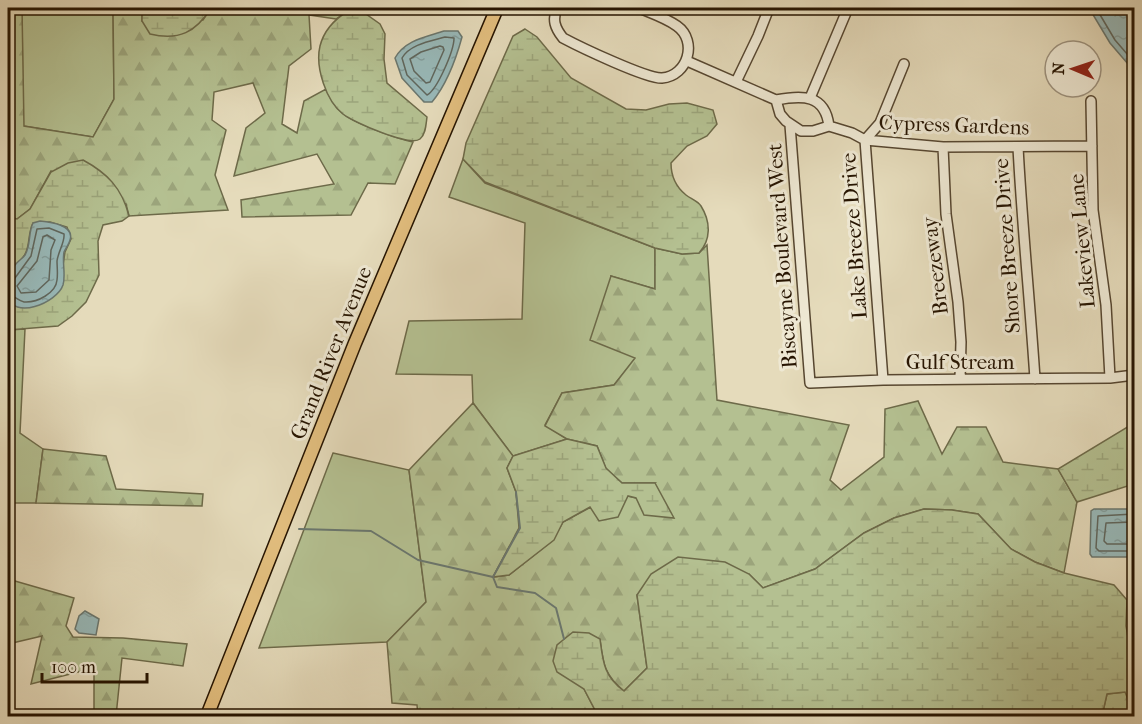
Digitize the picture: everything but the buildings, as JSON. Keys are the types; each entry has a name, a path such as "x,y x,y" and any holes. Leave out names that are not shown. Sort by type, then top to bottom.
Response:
{"main road":[{"name":"Grand River Avenue","path":"207,717 356,343 497,8"}],"street":[{"path":"544,8 556,10 554,22 563,38 653,78 672,76 683,68 687,61 687,44 678,27 639,8"},
{"path":"736,82 769,8"},
{"path":"810,98 848,8"},
{"path":"687,61 776,100 802,96 810,98 824,107 828,115 829,126"},
{"name":"Lake Breeze Drive","path":"883,380 865,140 880,123 904,64"},
{"path":"776,100 780,114 790,125"},
{"name":"Lakeview Lane","path":"1091,101 1093,210 1106,305 1110,378"},
{"name":"Cypress Gardens","path":"790,125 801,130 813,131 829,126 852,133 865,140 943,147 1092,146"},
{"name":"Biscayne Boulevard West","path":"790,125 810,383"},
{"name":"Breezeway","path":"943,147 946,214 959,312 960,380"},
{"name":"Shore Breeze Drive","path":"1018,147 1035,379"},
{"name":"Gulf Stream","path":"810,383 1110,378 1134,375"}],"green space":[{"path":"8,8 22,8 24,126 93,137 114,99 113,8 142,8 142,21 203,20 211,8 348,8 348,11 336,19 309,15 311,49 289,66 282,124 297,133 304,101 326,89 337,108 348,117 376,130 413,142 395,184 368,183 351,215 242,217 241,200 334,184 317,154 234,176 246,128 265,113 253,83 214,92 212,120 226,130 215,175 228,210 129,216 126,204 51,171 30,209 17,219 8,217"},
{"path":"22,8 113,8 114,99 93,137 23,126"},
{"path":"142,8 211,8 193,29 186,33 160,36 150,34 142,21"},
{"path":"348,11 363,12 380,24 385,34 384,59 387,83 427,117 425,132 420,139 405,140 369,128 343,114 332,101 323,83 319,64 320,46 331,26"},
{"path":"525,29 537,37 571,78 626,109 646,110 669,104 687,103 713,110 717,124 707,136 687,146 671,163 677,185 682,192 700,204 707,218 708,237 699,253 682,254 655,248 485,182 463,159 466,143 513,36"},
{"path":"463,159 485,183 655,248 655,289 611,276 636,358 614,385 562,393 545,425 567,439 513,456 473,403 472,375 396,374 409,321 522,319 525,223 449,197"},
{"path":"83,160 92,165 118,189 129,216 122,221 103,225 98,241 99,275 86,302 58,326 8,330 8,298 63,265 65,252 71,239 67,227 50,222 33,223 26,252 13,270 8,285 8,217 17,219 30,209 51,172 68,163"},
{"path":"707,245 717,400 849,425 830,480 841,490 884,457 885,409 918,401 942,454 957,427 986,427 1003,462 1058,469 1077,502 1064,573 1035,562 1011,549 978,514 924,509 894,518 864,533 815,569 763,588 749,574 637,595 647,668 624,691 608,674 600,639 584,689 596,712 595,716 418,716 417,705 392,703 387,642 426,602 409,470 473,403 513,456 507,468 516,492 520,528 493,577 509,575 553,540 563,522 591,507 628,496 636,498 655,483 622,483 606,469 597,446 567,439 545,426 562,393 614,385 635,358 590,340 611,276 655,289 655,248 682,254 699,253"},
{"path":"25,329 20,433 43,449 36,503 8,503 8,330"},
{"path":"1134,423 1134,484 1077,502 1058,469"},
{"path":"567,439 597,446 606,468 622,483 655,483 674,518 644,515 636,498 628,496 618,517 599,521 590,507 563,522 554,540 509,575 493,577 519,528 516,492 507,468 513,456"},
{"path":"43,449 106,456 116,489 203,494 202,506 36,503"},
{"path":"333,453 409,470 426,602 387,642 259,648"},
{"path":"924,509 978,514 1011,549 1035,562 1064,573 1114,585 1127,600 1126,626 1134,658 1134,714 1125,692 1107,694 1102,716 595,716 596,712 584,689 557,672 553,661 557,645 573,632 589,633 600,639 608,674 624,691 647,668 637,595 651,574 678,557 725,562 749,574 763,588 815,569 864,533 894,518"},
{"path":"8,579 74,598 66,626 73,637 123,638 187,644 183,666 122,658 116,716 94,716 94,668 31,684 42,636 8,644"},
{"path":"1126,692 1134,716 1102,716 1107,694"}],"water":[{"path":"1089,8 1134,8 1134,71 1110,43"},
{"path":"444,31 458,31 462,37 447,79 432,102 424,102 402,78 395,58 410,43"},
{"path":"40,221 61,225 71,235 64,252 63,285 59,292 44,303 26,308 17,307 11,303 8,295 8,279 13,268 27,251 33,223"},
{"path":"1094,509 1134,509 1134,557 1092,557 1090,554 1091,511"},
{"path":"85,611 99,619 96,635 79,633 75,629 79,616"}],"waterway":[{"path":"493,577 520,528 516,492"},
{"path":"299,529 371,531 418,560 493,577 497,587 535,593 556,608 564,639"}]}
